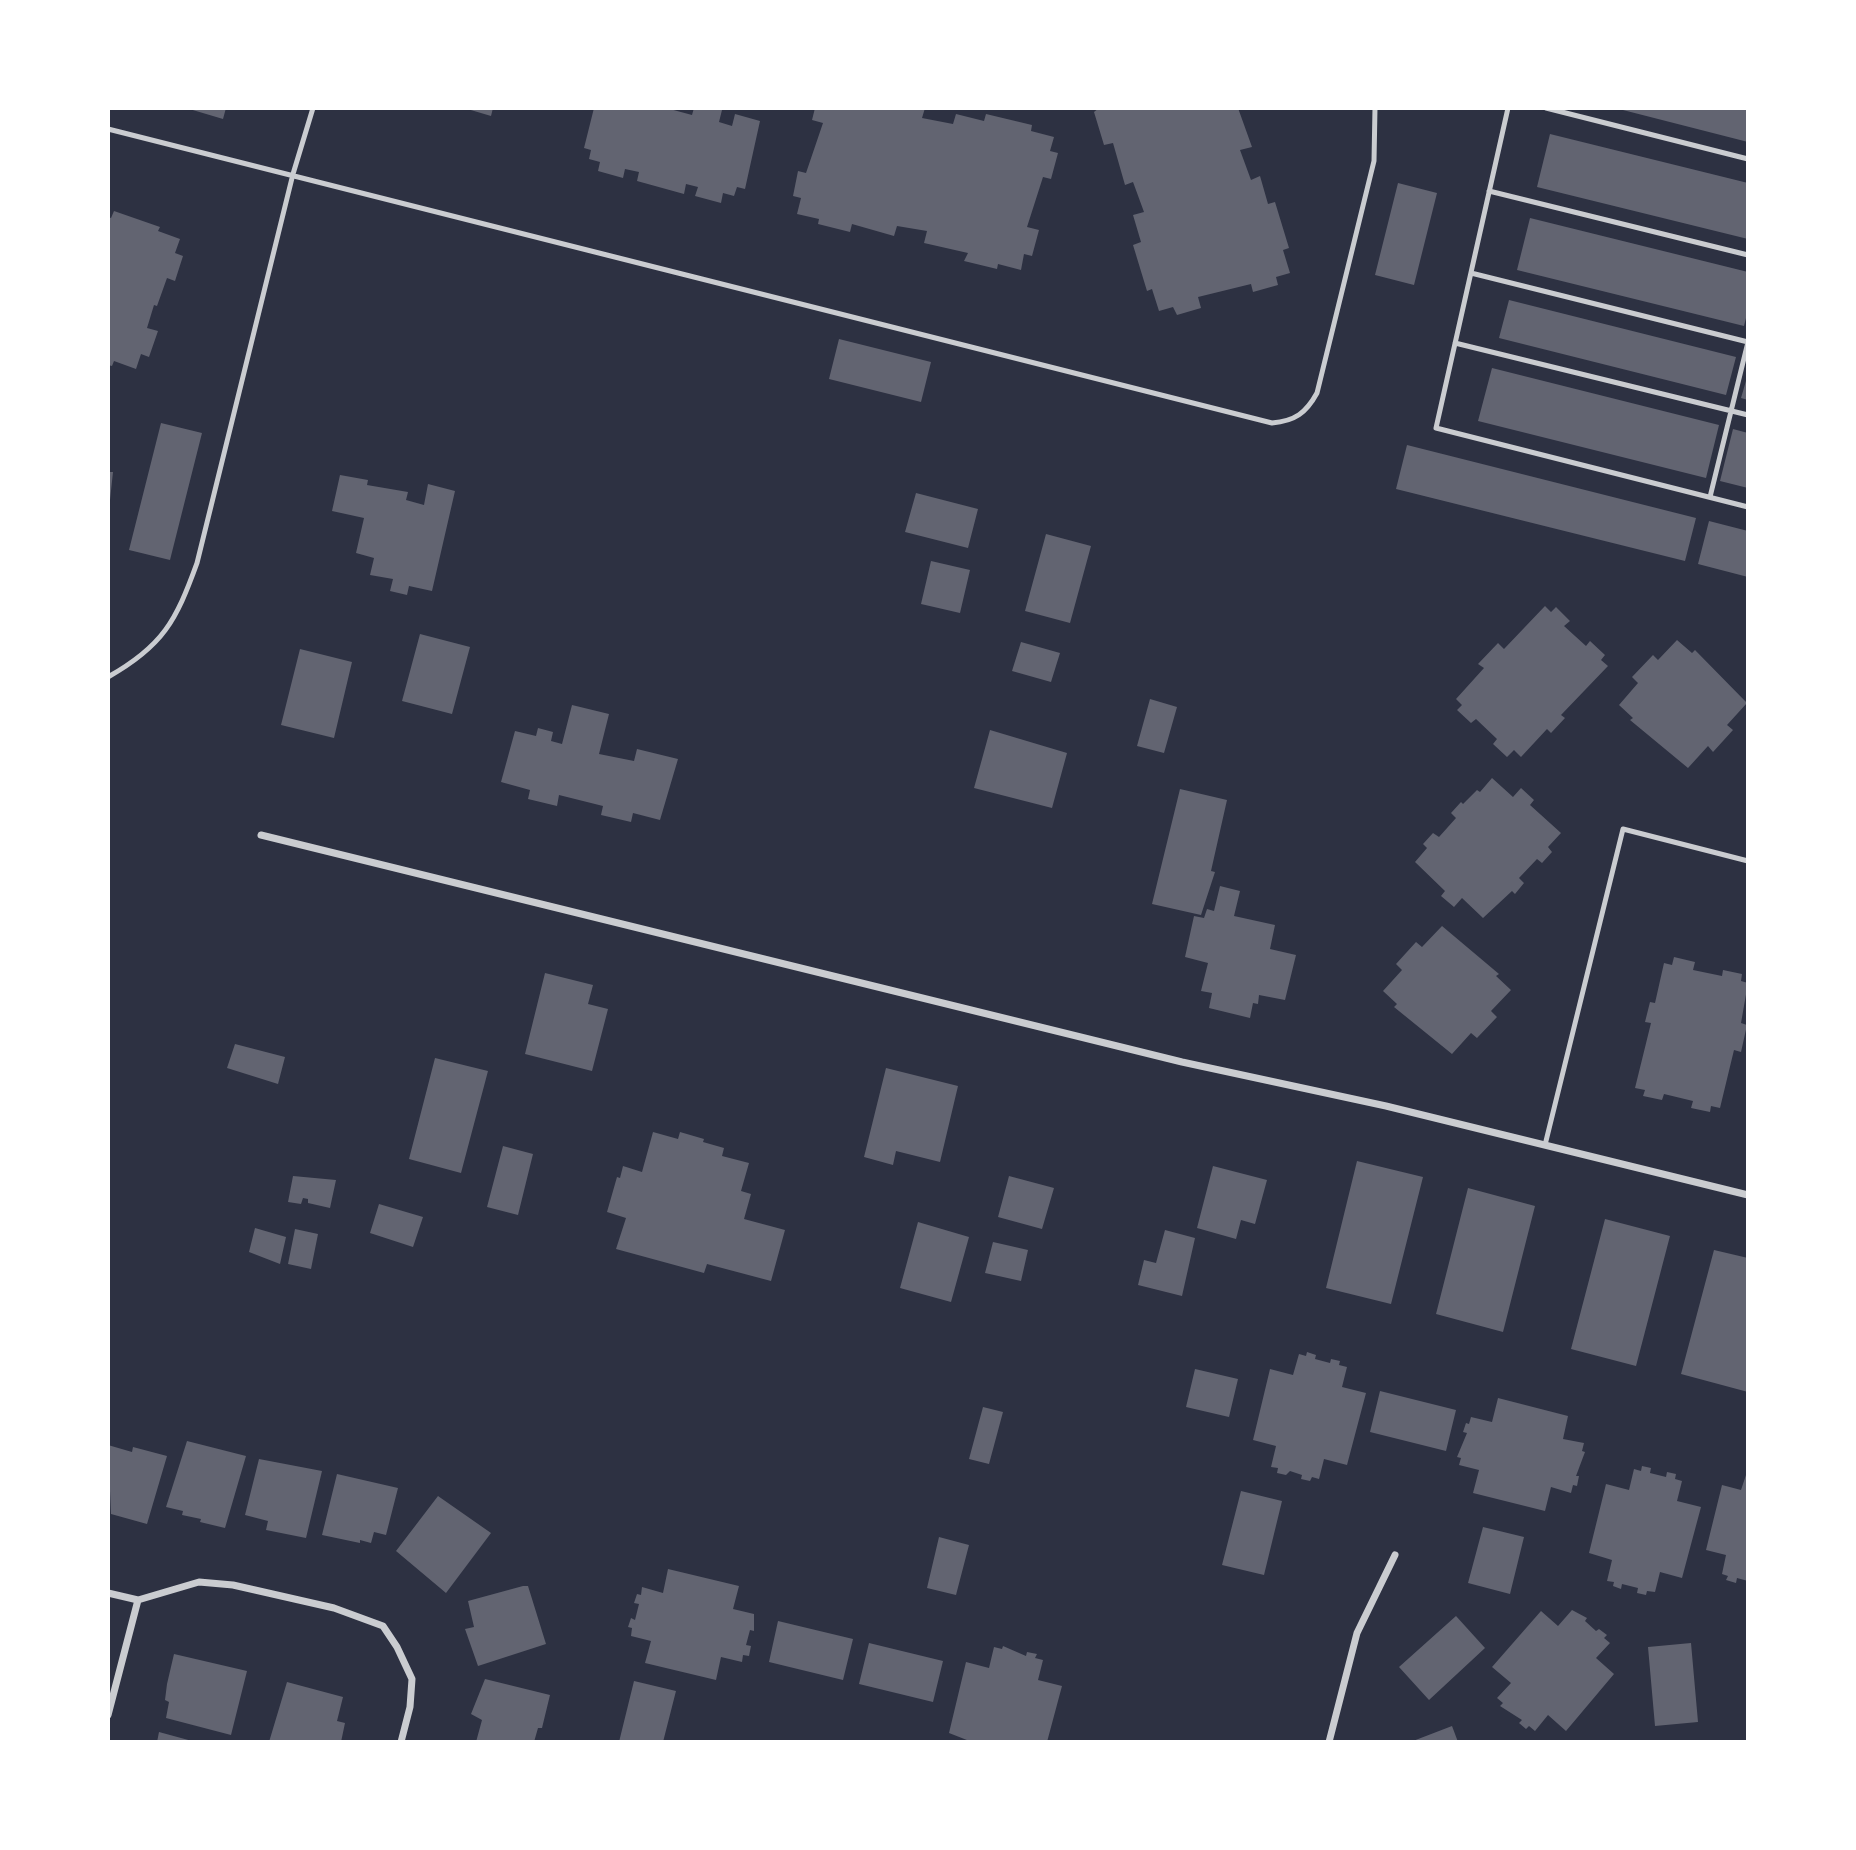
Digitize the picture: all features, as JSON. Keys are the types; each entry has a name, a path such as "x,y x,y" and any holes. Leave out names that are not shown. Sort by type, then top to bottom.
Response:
{"street":[{"path":"261,835 1182,1062 1545,1144 1748,1195"},
{"path":"1329,1741 1357,1633 1395,1555"},
{"path":"108,1594 138,1600 199,1582 233,1585 334,1608 383,1626 397,1647 412,1679 410,1707 401,1741"},
{"path":"108,1715 138,1600"}],"lane":[{"path":"108,677 136,662 156,645 184,597 197,563 293,174 313,108"},
{"path":"108,129 1272,423 1299,416 1309,408 1317,393 1374,161 1375,108"},
{"path":"1508,108 1436,428 1748,507"},
{"path":"1546,108 1748,159"},
{"path":"1489,191 1748,256"},
{"path":"1471,273 1747,342 1710,498"},
{"path":"1455,343 1748,415"},
{"path":"1545,1144 1623,830 1748,861"}],"building":[{"path":"186,108 226,108 223,119"},
{"path":"464,108 493,108 491,116"},
{"path":"594,108 666,108 692,115 694,108 714,108 722,110 719,122 732,126 735,114 760,121 745,189 737,187 734,196 723,193 721,203 695,196 698,187 686,184 684,194 637,181 639,172 625,169 623,178 598,171 600,162 589,159 591,150 584,148"},
{"path":"815,108 925,108 922,118 953,124 956,114 984,121 986,114 1032,125 1031,131 1054,137 1050,151 1058,153 1051,179 1043,177 1027,227 1039,230 1032,256 1024,254 1021,270 998,264 997,269 964,261 968,253 924,243 927,231 897,226 894,236 852,224 850,232 818,224 819,219 797,214 801,198 793,196 798,171 806,173 823,123 812,120"},
{"path":"1099,108 1238,108 1252,147 1240,150 1251,180 1260,176 1268,204 1275,202 1289,248 1283,250 1290,273 1276,277 1278,285 1253,292 1251,284 1198,297 1201,308 1177,315 1173,307 1159,311 1152,289 1147,291 1133,245 1141,242 1133,215 1144,212 1133,182 1125,185 1113,143 1104,145 1094,112"},
{"path":"1748,108 1748,142 1619,109"},
{"path":"1550,134 1748,183 1748,239 1537,187"},
{"path":"1398,183 1437,193 1414,285 1375,275"},
{"path":"114,211 160,227 158,231 180,239 175,253 183,256 175,281 167,278 157,306 154,305 147,328 158,331 149,357 141,354 136,369 114,361 112,366 108,365 108,217 111,218"},
{"path":"1530,218 1748,272 1748,310 1744,326 1517,270"},
{"path":"1509,300 1736,357 1726,395 1499,338"},
{"path":"839,339 931,362 921,402 829,379"},
{"path":"1492,368 1719,425 1706,478 1478,421"},
{"path":"1748,374 1748,400 1741,398"},
{"path":"161,423 202,433 170,560 129,550"},
{"path":"1733,429 1748,433 1748,488 1720,481"},
{"path":"1407,445 1696,518 1685,561 1396,489"},
{"path":"108,472 113,472 110,500 108,500"},
{"path":"340,475 368,480 367,485 408,492 406,500 424,505 428,484 455,491 432,591 409,586 407,595 390,591 393,579 370,575 374,558 356,553 364,518 332,511"},
{"path":"916,493 978,509 968,548 905,532"},
{"path":"1709,521 1748,531 1748,577 1698,564"},
{"path":"1046,534 1091,546 1070,623 1025,611"},
{"path":"931,561 970,570 960,613 921,604"},
{"path":"1545,606 1551,612 1556,607 1570,621 1564,626 1586,646 1590,641 1605,655 1601,660 1608,666 1561,715 1565,718 1551,733 1547,729 1521,757 1514,750 1507,757 1493,744 1497,739 1476,719 1471,723 1457,710 1462,705 1456,699 1484,668 1478,664 1498,643 1504,649"},
{"path":"420,634 470,647 452,714 402,701"},
{"path":"1677,640 1692,653 1695,650 1747,703 1727,725 1733,730 1713,752 1708,746 1688,768 1630,720 1633,718 1619,705 1638,683 1632,677 1653,655 1658,660"},
{"path":"1021,642 1060,653 1051,682 1012,671"},
{"path":"300,649 352,662 334,738 281,725"},
{"path":"1150,699 1177,707 1164,753 1137,746"},
{"path":"572,705 609,714 599,754 634,761 637,749 678,759 660,820 633,813 631,822 601,815 603,806 559,795 557,806 528,799 530,790 501,782 515,731 536,736 538,728 553,732 551,741 562,744"},
{"path":"990,730 1067,753 1052,808 974,788"},
{"path":"1492,778 1513,797 1521,788 1534,800 1530,805 1561,833 1548,847 1552,852 1542,863 1537,859 1519,878 1524,883 1515,894 1512,891 1483,918 1462,898 1454,907 1441,896 1445,891 1415,862 1427,848 1423,844 1433,833 1439,837 1456,818 1451,813 1461,802 1463,804 1477,790 1480,792"},
{"path":"1180,789 1227,800 1211,871 1215,872 1201,915 1152,904"},
{"path":"1220,886 1240,891 1234,916 1275,925 1270,949 1296,955 1285,1000 1259,995 1258,1004 1253,1003 1250,1018 1209,1008 1212,993 1201,991 1208,963 1185,957 1194,916 1204,918 1207,909 1214,911"},
{"path":"1442,926 1499,974 1496,976 1511,990 1491,1011 1497,1017 1477,1038 1471,1033 1452,1054 1394,1007 1397,1004 1383,991 1402,970 1396,964 1416,942 1422,947"},
{"path":"1674,957 1695,962 1693,970 1722,976 1723,970 1742,974 1741,981 1748,983 1741,1023 1747,1025 1741,1052 1734,1050 1720,1108 1711,1106 1710,1112 1691,1108 1693,1101 1664,1094 1662,1100 1643,1096 1645,1090 1635,1088 1651,1023 1645,1022 1650,1002 1655,1003 1664,963 1672,965"},
{"path":"545,973 593,985 588,1004 608,1009 592,1071 525,1054"},
{"path":"235,1044 285,1057 278,1084 227,1068"},
{"path":"435,1058 488,1071 461,1173 409,1159"},
{"path":"886,1068 958,1086 940,1162 896,1151 893,1165 864,1157"},
{"path":"653,1132 678,1139 680,1132 704,1139 703,1142 724,1148 722,1156 749,1163 741,1191 751,1194 744,1219 785,1230 771,1281 707,1264 704,1273 616,1249 626,1218 607,1212 617,1177 620,1178 623,1166 642,1172"},
{"path":"503,1146 533,1154 518,1215 487,1207"},
{"path":"1357,1161 1423,1177 1391,1304 1326,1288"},
{"path":"1213,1166 1267,1180 1255,1224 1241,1220 1236,1239 1197,1228"},
{"path":"293,1176 336,1180 330,1208 308,1203 308,1199 303,1198 301,1204 288,1202"},
{"path":"1009,1176 1054,1188 1042,1229 998,1217"},
{"path":"1468,1188 1535,1206 1503,1332 1436,1314"},
{"path":"379,1204 423,1217 413,1247 370,1233"},
{"path":"1605,1219 1670,1236 1636,1366 1571,1349"},
{"path":"918,1222 969,1237 951,1302 900,1288"},
{"path":"255,1228 286,1237 280,1264 249,1252"},
{"path":"295,1229 318,1234 311,1269 288,1264"},
{"path":"1165,1230 1195,1238 1182,1296 1138,1285 1144,1260 1156,1263"},
{"path":"993,1242 1028,1250 1021,1281 985,1273"},
{"path":"1714,1250 1748,1258 1748,1392 1681,1374"},
{"path":"1307,1352 1316,1355 1315,1359 1330,1363 1331,1359 1340,1361 1339,1365 1347,1367 1342,1387 1366,1393 1347,1465 1324,1459 1319,1479 1312,1477 1310,1481 1301,1479 1302,1475 1290,1471 1286,1475 1277,1473 1278,1468 1271,1467 1276,1446 1253,1440 1270,1369 1293,1375 1299,1354 1306,1356"},
{"path":"1195,1369 1238,1379 1229,1417 1186,1407"},
{"path":"1380,1391 1456,1410 1446,1451 1370,1432"},
{"path":"1498,1398 1568,1416 1563,1439 1584,1443 1582,1451 1585,1452 1576,1476 1579,1476 1577,1486 1573,1485 1571,1493 1551,1487 1545,1511 1473,1493 1479,1470 1459,1465 1461,1458 1457,1457 1467,1433 1463,1432 1466,1423 1469,1424 1471,1417 1492,1422"},
{"path":"983,1407 1003,1412 989,1464 969,1459"},
{"path":"187,1441 246,1456 225,1528 200,1522 201,1519 182,1515 183,1511 166,1507"},
{"path":"108,1445 132,1452 133,1447 167,1456 147,1524 111,1514"},
{"path":"259,1459 322,1471 306,1538 266,1530 268,1521 245,1515"},
{"path":"1642,1466 1651,1468 1650,1473 1666,1477 1667,1472 1676,1474 1675,1479 1682,1481 1677,1501 1701,1507 1682,1578 1660,1572 1655,1592 1647,1591 1646,1595 1637,1593 1638,1588 1622,1584 1621,1589 1613,1586 1614,1582 1607,1581 1612,1560 1589,1553 1606,1484 1629,1490 1634,1469 1641,1471"},
{"path":"1748,1469 1748,1581 1737,1578 1736,1583 1726,1580 1728,1576 1722,1574 1726,1555 1706,1550 1722,1485 1741,1490"},
{"path":"337,1474 398,1488 386,1535 374,1532 371,1543 360,1540 360,1543 322,1535"},
{"path":"1241,1491 1282,1501 1264,1575 1222,1565"},
{"path":"438,1496 491,1533 446,1593 396,1551"},
{"path":"1483,1527 1524,1537 1510,1594 1468,1583"},
{"path":"939,1537 969,1545 956,1595 927,1588"},
{"path":"668,1569 739,1586 733,1609 754,1614 754,1631 750,1630 746,1645 751,1646 749,1656 743,1655 742,1662 721,1657 716,1680 645,1663 651,1641 631,1636 632,1628 628,1627 631,1618 635,1620 639,1604 634,1603 637,1594 641,1595 642,1587 663,1593"},
{"path":"528,1586 546,1644 478,1666 465,1629 474,1627 468,1601"},
{"path":"1572,1610 1587,1618 1585,1621 1596,1631 1599,1629 1607,1635 1604,1638 1610,1643 1596,1658 1614,1674 1566,1731 1548,1715 1535,1731 1529,1726 1526,1729 1519,1723 1522,1720 1500,1706 1503,1703 1497,1698 1511,1683 1492,1667 1541,1611 1558,1626"},
{"path":"1456,1616 1485,1648 1429,1700 1399,1667"},
{"path":"778,1621 853,1639 843,1680 769,1662"},
{"path":"869,1643 943,1661 933,1702 859,1684"},
{"path":"1691,1643 1698,1722 1655,1726 1648,1647"},
{"path":"1003,1646 1026,1656 1027,1652 1037,1654 1035,1658 1043,1660 1038,1680 1062,1686 1047,1742 972,1742 949,1733 966,1662 989,1668 994,1647 1002,1649"},
{"path":"174,1654 247,1671 231,1735 166,1718 169,1702 165,1700 167,1684"},
{"path":"485,1679 550,1695 542,1728 538,1728 534,1742 476,1742 482,1720 471,1714"},
{"path":"634,1681 676,1691 663,1742 619,1742"},
{"path":"287,1682 343,1697 337,1721 345,1723 341,1742 269,1742"},
{"path":"1452,1726 1458,1742 1413,1742 1413,1741"},
{"path":"159,1732 192,1741 192,1742 157,1742"}]}
